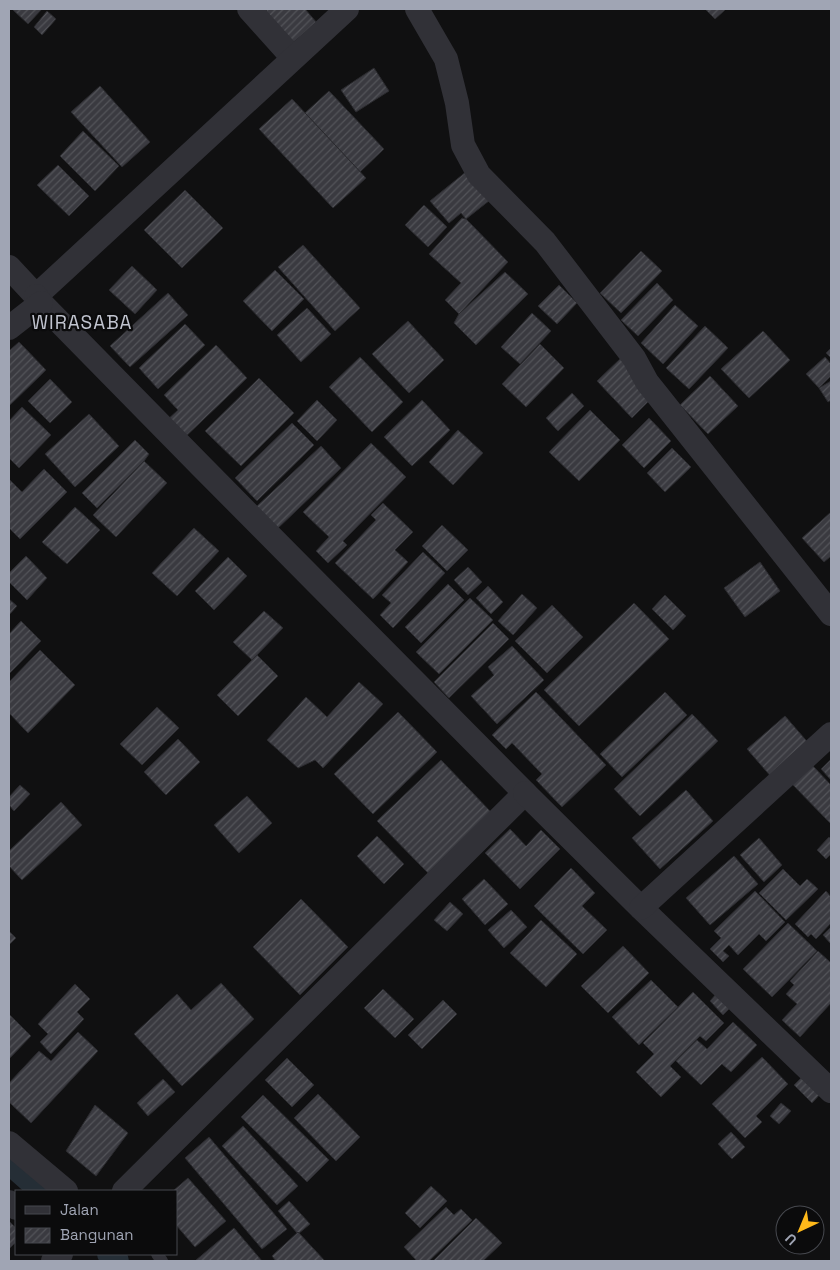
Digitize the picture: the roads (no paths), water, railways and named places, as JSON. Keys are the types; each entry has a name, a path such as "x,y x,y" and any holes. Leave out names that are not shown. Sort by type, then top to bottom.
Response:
{"street":[{"path":"249,9 293,58"},
{"path":"9,328 347,9"},
{"path":"417,9 446,59 457,103 463,145 479,174 544,242 634,358 647,382 658,397 831,614"},
{"path":"9,267 203,468 525,793 831,1091"},
{"path":"641,908 831,734"},
{"path":"125,1190 525,793"},
{"path":"9,1143 65,1190"}],"waterway":[{"path":"9,1161 42,1190"},
{"path":"111,1255 116,1261"}],"district":[{"name":"WIRASABA","path":"82,322"}]}
